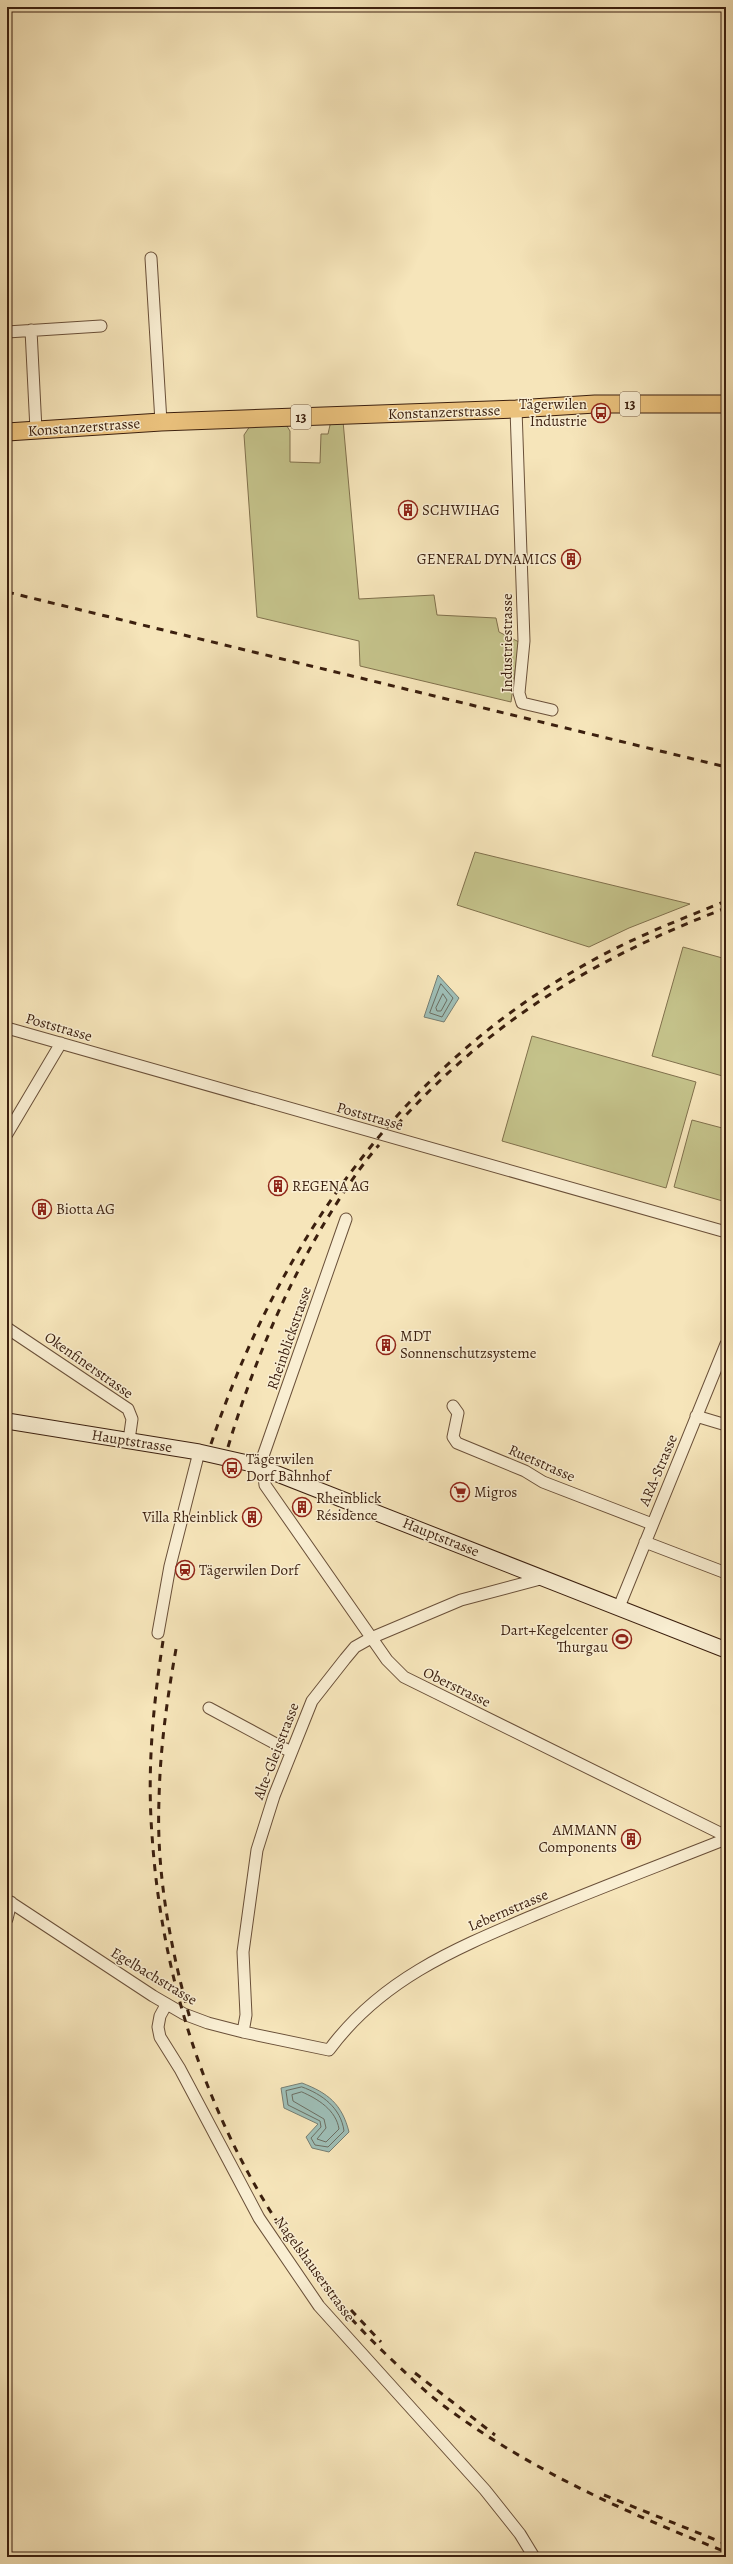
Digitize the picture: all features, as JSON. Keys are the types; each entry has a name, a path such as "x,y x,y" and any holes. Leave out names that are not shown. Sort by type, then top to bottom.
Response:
{"main road":[{"name":"Konstanzerstrasse","path":"7,432 161,422 516,409 613,403 726,404"}],"street":[{"name":"Konstanzerstrasse","path":"151,258 161,422"},
{"path":"7,332 101,326"},
{"path":"31,330 36,430"},
{"name":"Industriestrasse","path":"516,409 524,640 519,693 522,703 552,710"},
{"name":"Poststrasse","path":"7,1028 726,1232"},
{"path":"7,1134 61,1043"},
{"name":"Rheinblickstrasse","path":"263,1468 262,1459 346,1219"},
{"name":"Okenfinerstrasse","path":"7,1328 128,1409 132,1419 129,1440"},
{"name":"ARA-Strasse","path":"618,1607 726,1344"},
{"name":"Ruetstrasse","path":"453,1406 458,1413 453,1437 457,1443 525,1471 543,1482 652,1524"},
{"path":"696,1416 726,1425"},
{"name":"Hauptstrasse","path":"7,1421 199,1452 263,1468 726,1650"},
{"path":"158,1633 170,1566 199,1452"},
{"name":"Oberstrasse","path":"263,1468 265,1485 387,1660 409,1681 726,1836"},
{"path":"645,1542 726,1573"},
{"name":"Alte-Gleisstrasse","path":"243,2032 246,2015 243,1952 258,1850 265,1821 312,1701 345,1659 356,1648 371,1638 461,1600 544,1578"},
{"path":"209,1708 291,1752"},
{"name":"Lebernstrasse","path":"329,2050 342,2031 387,1992 415,1971 445,1954 558,1905 726,1839"},
{"path":"7,1919 8,1899"},
{"name":"Egelbachstrasse","path":"8,1899 166,2005 208,2023 329,2050"},
{"name":"Nagelshauserstrasse","path":"166,2005 160,2016 158,2027 160,2037 180,2069 259,2218 319,2306 485,2490 520,2534 534,2557"}],"shaded area":[{"path":"336,421 343,421 359,599 434,595 437,615 496,618 499,632 519,642 511,702 360,666 359,641 257,617 244,435 250,426 285,423 290,431 290,462 320,463 321,434 328,434 330,425"},
{"path":"475,852 690,904 629,928 589,947 457,905"},
{"path":"683,947 726,959 726,1077 652,1056"},
{"path":"532,1036 696,1082 666,1188 502,1141"},
{"path":"692,1120 726,1129 726,1202 674,1187"}],"water":[{"path":"438,975 459,998 444,1022 424,1017"},
{"path":"302,2083 319,2091 333,2101 346,2122 349,2132 329,2152 312,2148 306,2137 318,2124 284,2108 281,2088"}],"railway":[{"path":"7,592 726,767"},
{"path":"211,1444 238,1372 270,1303 307,1237 350,1174 398,1115 451,1062 510,1013 574,971 629,942 726,901"},
{"path":"397,1125 433,1088 470,1054 508,1023 548,996 589,971 633,948 678,927 726,908"},
{"path":"228,1447 247,1388 282,1304 310,1249 337,1202 379,1145"},
{"path":"163,1641 156,1690 150,1786 152,1835 160,1908 174,1981 195,2052 222,2120 255,2185 294,2247 340,2306 391,2359 437,2401 477,2429 545,2470 616,2506 726,2552"},
{"path":"176,1649 162,1743 159,1828 160,1856 166,1912 171,1940 191,2022"},
{"path":"351,2310 381,2342"},
{"path":"415,2373 495,2435"},
{"path":"604,2495 726,2544"}],"place":[{"name":"Tägerwilen Industrie","path":"601,413"},
{"name":"SCHWIHAG","path":"408,510"},
{"name":"GENERAL DYNAMICS","path":"571,559"},
{"name":"REGENA AG","path":"278,1186"},
{"name":"Biotta AG","path":"42,1209"},
{"name":"MDT Sonnenschutzsysteme","path":"386,1345"},
{"name":"Tägerwilen Dorf Bahnhof","path":"232,1468"},
{"name":"Migros","path":"460,1492"},
{"name":"Rheinblick Résidence","path":"302,1507"},
{"name":"Villa Rheinblick","path":"252,1517"},
{"name":"Tägerwilen Dorf","path":"185,1570"},
{"name":"Dart+Kegelcenter Thurgau","path":"622,1639"},
{"name":"AMMANN Components","path":"631,1839"}]}
